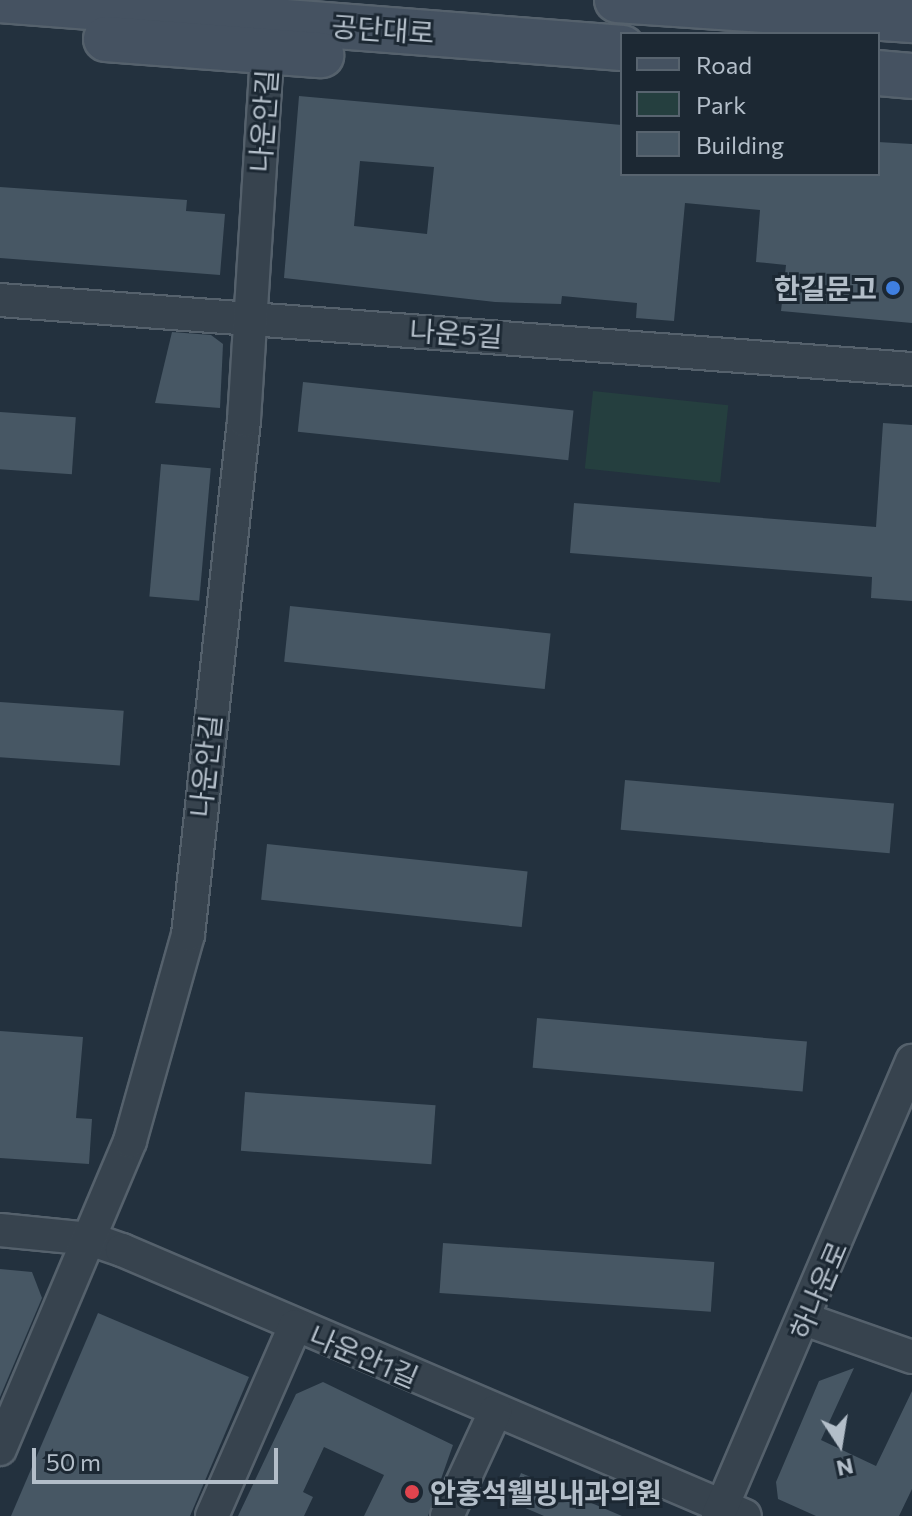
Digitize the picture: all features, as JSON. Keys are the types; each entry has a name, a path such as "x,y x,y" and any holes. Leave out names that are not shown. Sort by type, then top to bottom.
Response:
{"street":[{"name":"공단대로","path":"0,0 620,48"},
{"path":"617,0 908,19"},
{"path":"743,0 908,19"},
{"path":"0,30 267,52 620,62"},
{"name":"나운안길","path":"0,1449 90,1239 166,1031 188,935 249,317 267,52"},
{"path":"880,73 912,76"},
{"name":"나운5길","path":"0,300 912,369"},
{"name":"하나운로","path":"728,1514 912,1061"},
{"name":"나운안1길","path":"0,1230 90,1239 728,1514"},
{"path":"807,1320 912,1357"},
{"path":"212,1516 295,1326"},
{"path":"447,1516 495,1412"}],"green space":[{"path":"593,391 728,405 720,483 585,469"}],"building":[{"path":"299,96 620,125 620,176 880,176 880,142 912,144 912,323 781,311 786,265 756,262 760,210 685,203 674,321 636,318 637,303 562,296 561,304 495,302 284,278","holes":["360,161 434,167 427,234 354,226"]},
{"path":"0,187 187,200 186,211 225,214 220,275 0,258"},
{"path":"172,332 211,335 223,344 220,408 155,403"},
{"path":"303,382 574,410 568,460 298,432"},
{"path":"0,412 76,417 72,474 0,469"},
{"path":"883,423 912,425 912,601 871,598 872,577 570,553 574,503 876,527"},
{"path":"161,464 211,468 199,601 149,596"},
{"path":"290,606 551,633 545,689 284,662"},
{"path":"0,702 124,711 120,766 0,757"},
{"path":"625,780 894,804 890,853 621,830"},
{"path":"267,844 528,871 522,927 261,900"},
{"path":"537,1018 807,1042 803,1091 533,1068"},
{"path":"0,1031 83,1037 76,1118 92,1119 89,1164 0,1158"},
{"path":"245,1092 436,1105 431,1164 241,1151"},
{"path":"443,1243 714,1262 711,1312 440,1293"},
{"path":"0,1269 32,1272 42,1298 0,1397"},
{"path":"98,1313 249,1377 190,1516 11,1516"},
{"path":"854,1368 821,1440 876,1466 912,1391 912,1489 899,1516 816,1516 778,1499 776,1482 819,1381"},
{"path":"323,1382 453,1445 428,1516 364,1516 384,1475 324,1447 303,1492 313,1497 304,1516 238,1516 296,1394"},
{"path":"521,1473 622,1516 544,1516 509,1501"}],"place":[{"name":"한길문고","path":"893,288"},
{"name":"안홍석웰빙내과의원","path":"412,1492"}]}
